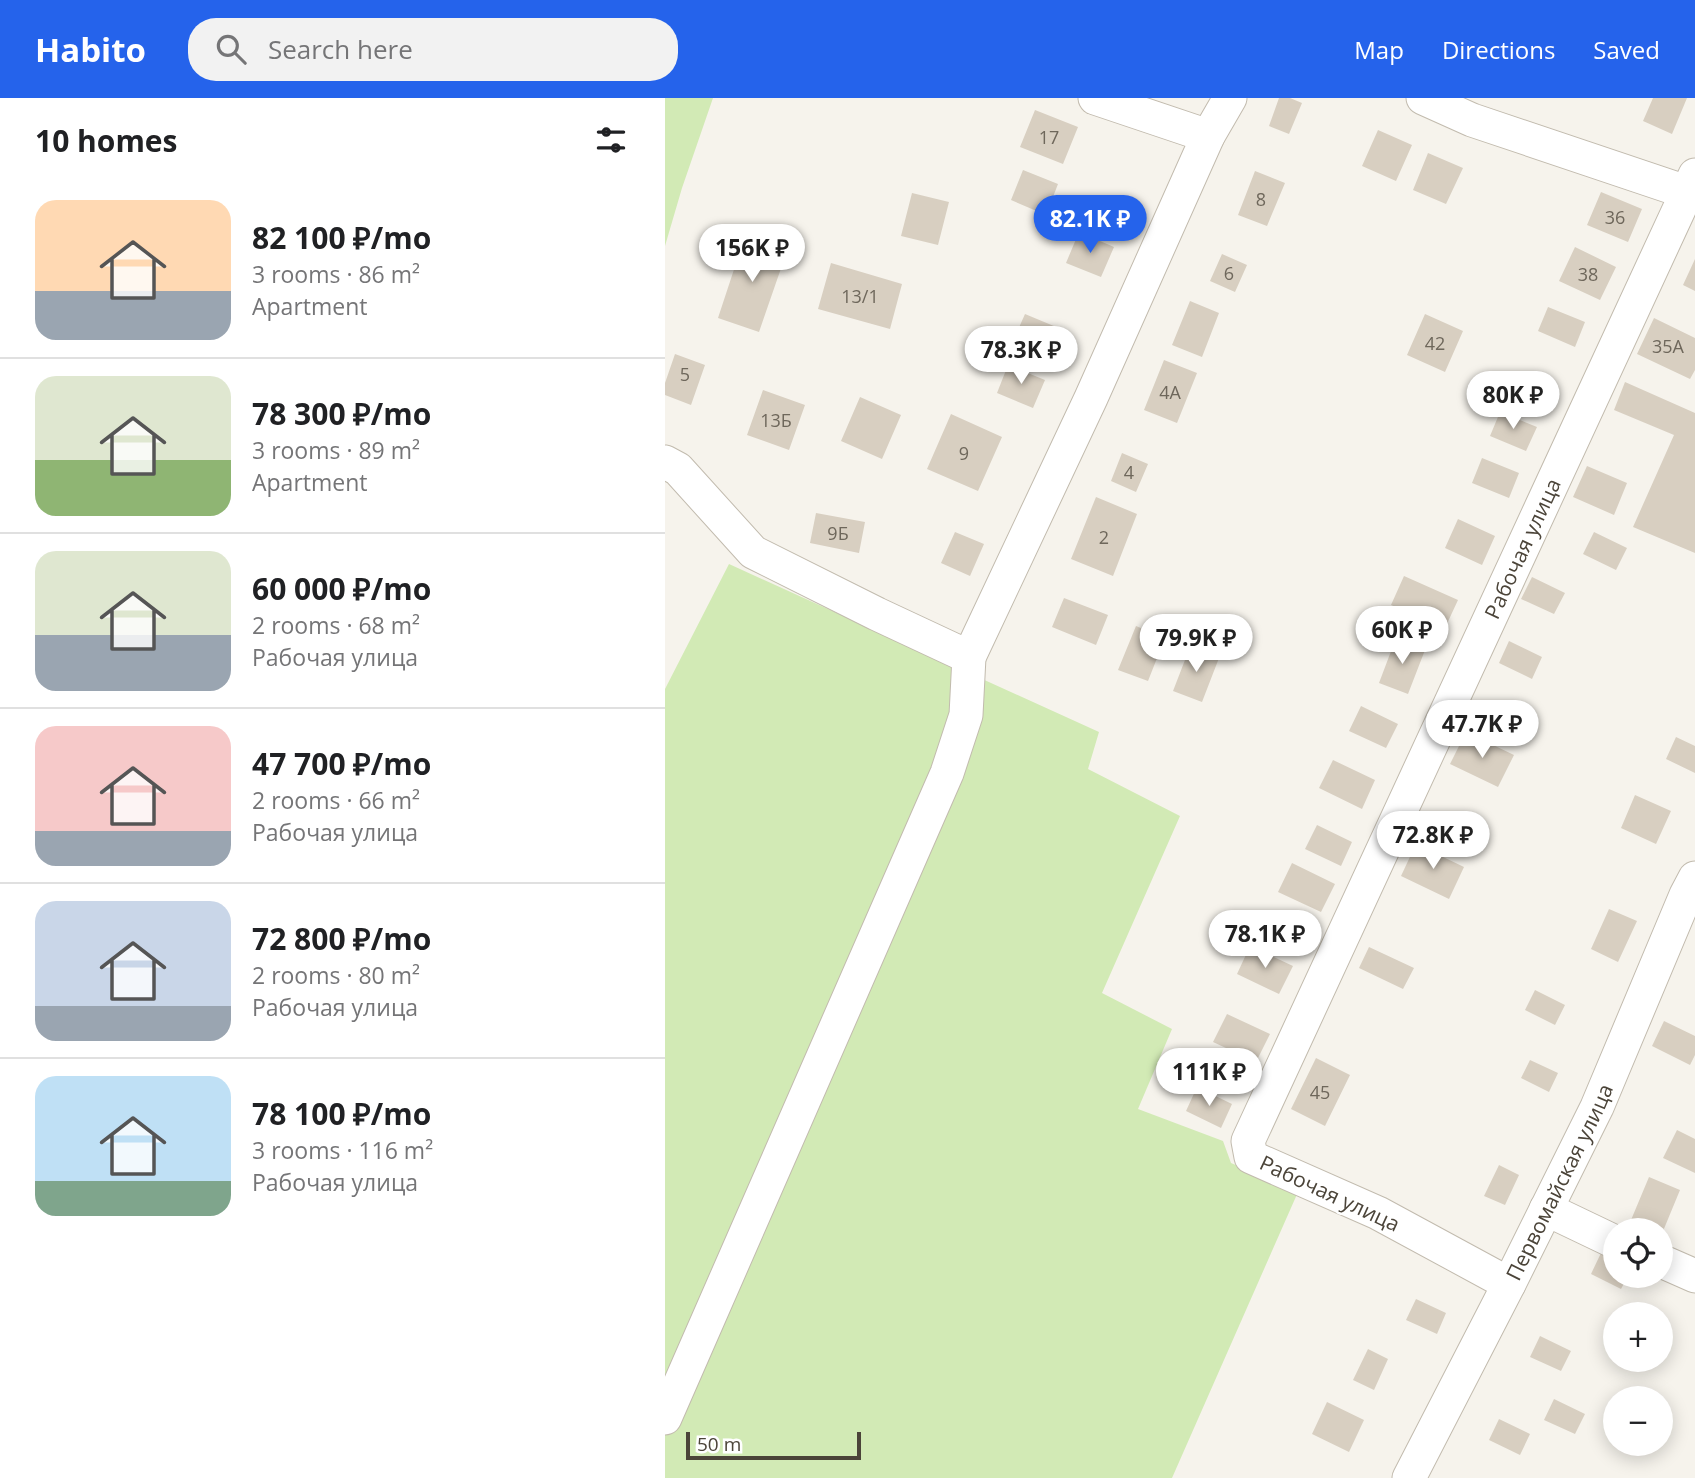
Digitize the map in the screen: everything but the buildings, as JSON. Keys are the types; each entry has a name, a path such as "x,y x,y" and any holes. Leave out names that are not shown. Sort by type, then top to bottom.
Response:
{"street":[{"path":"1095,98 1208,136"},
{"path":"665,1418 947,773 966,715 969,657 1091,398 1208,136 1230,98"},
{"path":"1423,98 1472,120 1693,187"},
{"name":"Рабочая улица","path":"1509,1284 1378,1213 1251,1157 1248,1141 1693,187"},
{"path":"665,462 678,469 753,552 969,657"},
{"name":"Первомайская улица","path":"1409,1478 1597,1107 1692,891"},
{"path":"1546,1209 1603,1236"},
{"path":"1673,1266 1695,1276"}],"green space":[{"path":"665,98 713,98 665,246"},
{"path":"729,564 1099,732 1088,769 1180,816 1102,993 1172,1029 1138,1109 1223,1141 1231,1163 1298,1192 1172,1478 665,1478 665,689"}]}
